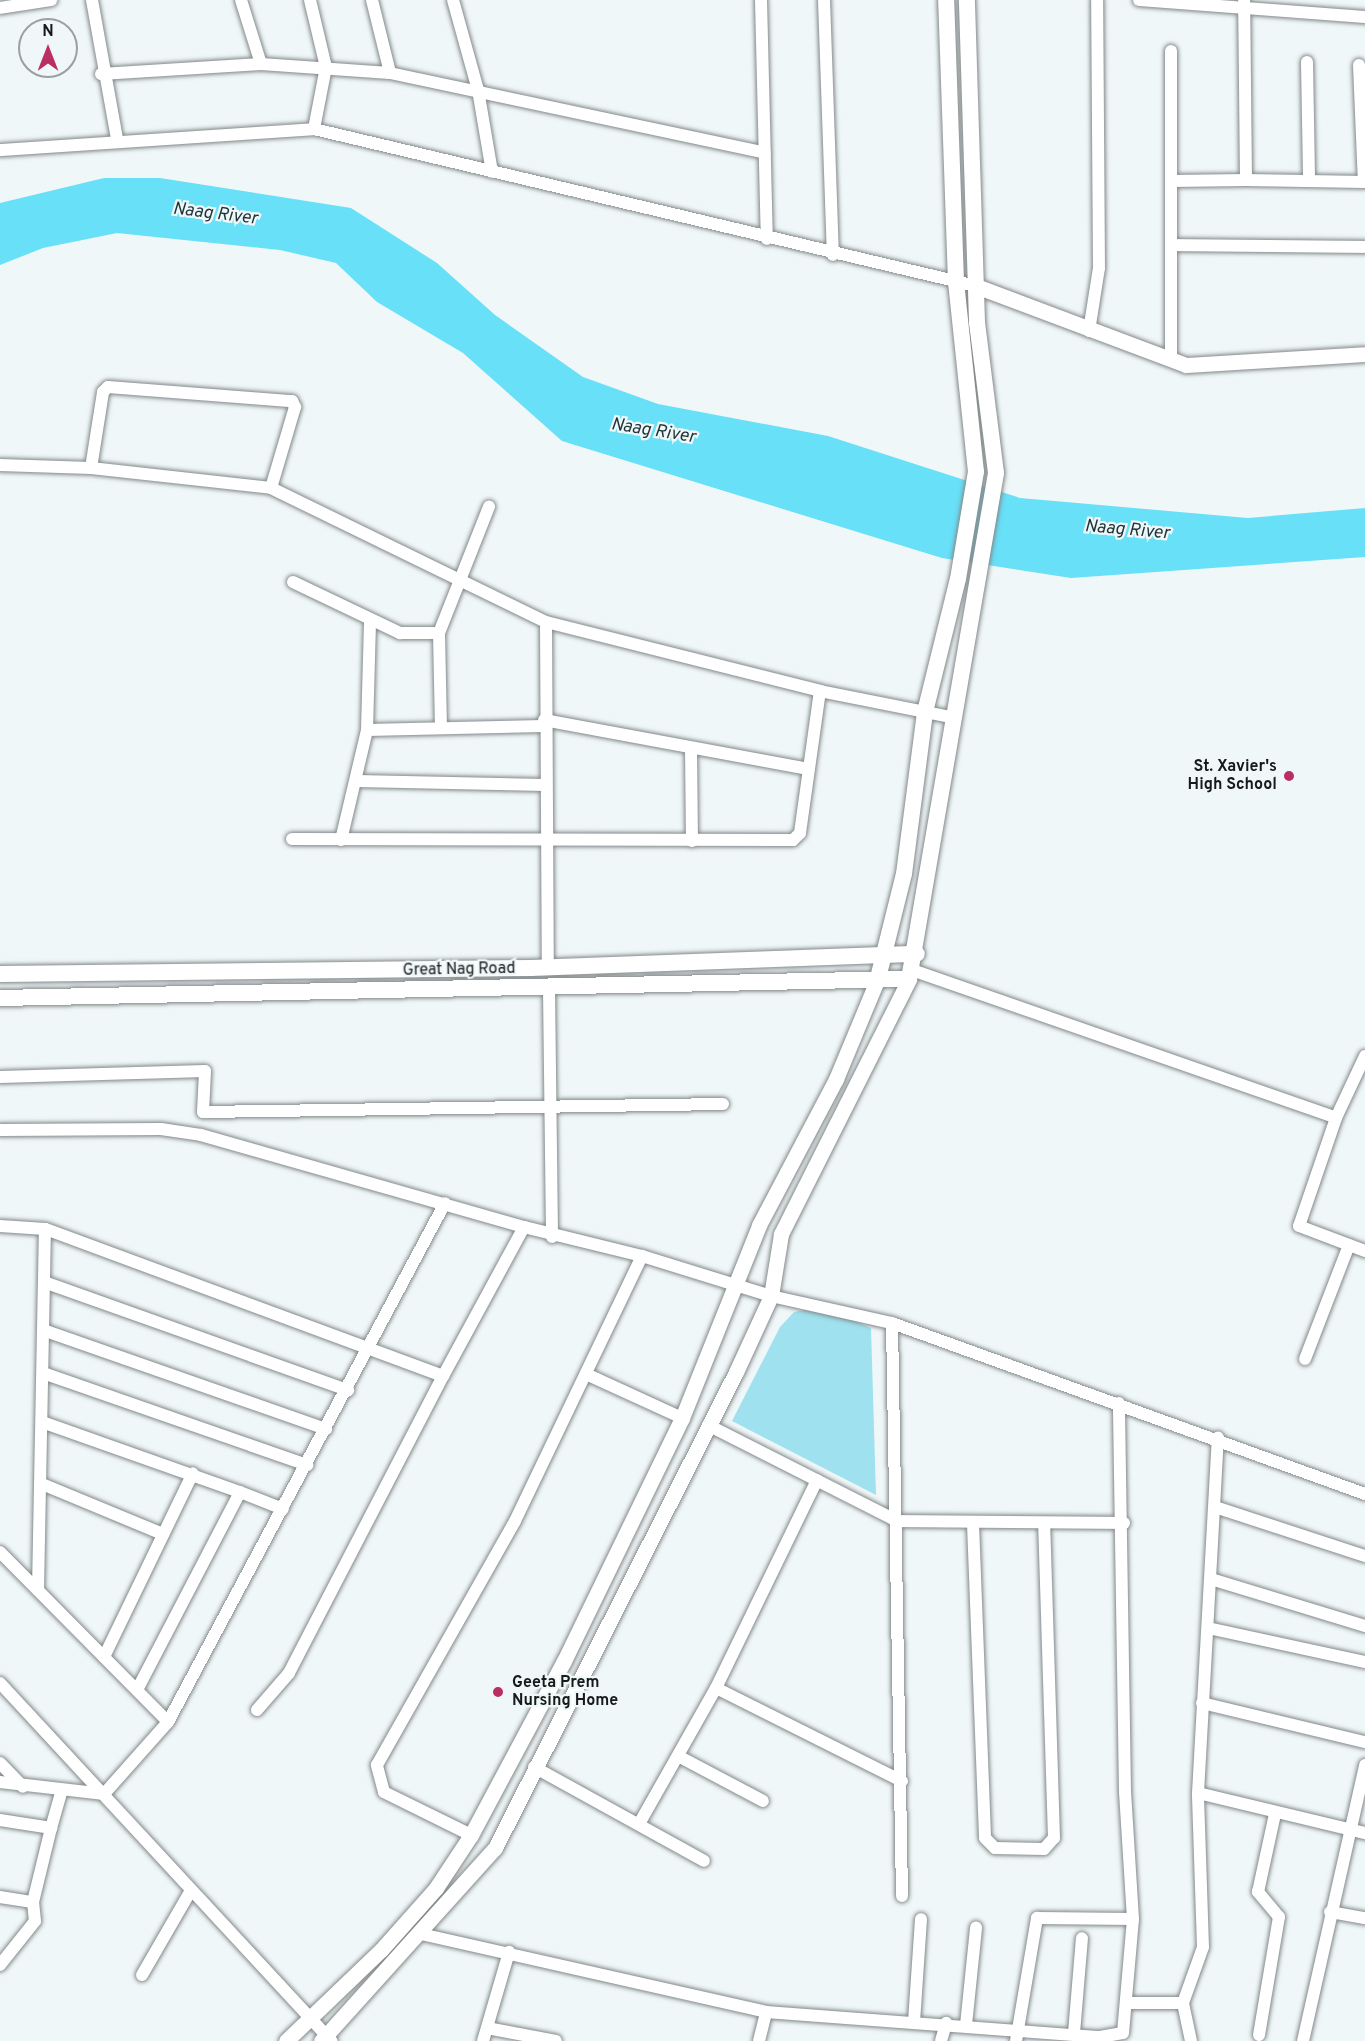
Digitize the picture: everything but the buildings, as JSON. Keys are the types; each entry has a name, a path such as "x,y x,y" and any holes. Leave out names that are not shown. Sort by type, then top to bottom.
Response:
{"main road":[{"path":"878,978 904,874 926,712 958,579 976,472 956,282 946,0"},
{"path":"913,968 980,585 996,473 976,286 967,0"},
{"name":"Great Nag Road","path":"0,974 548,968 886,953 913,968"},
{"path":"548,968 549,988"},
{"name":"Great Nag Road","path":"0,999 549,988 878,978 913,968"}],"street":[{"path":"0,8 51,0"},
{"path":"92,0 101,74 117,140"},
{"path":"241,0 261,64"},
{"path":"310,0 326,67 314,129"},
{"path":"372,0 390,73"},
{"path":"453,0 478,90 492,172"},
{"path":"761,0 767,239"},
{"path":"824,0 833,255"},
{"path":"1089,331 1099,268 1097,0"},
{"path":"1139,0 1244,5 1365,16"},
{"path":"1244,5 1246,180"},
{"path":"1171,51 1171,360"},
{"path":"1307,62 1309,181"},
{"path":"101,74 261,64 390,73 765,153"},
{"path":"1171,181 1364,182 1359,65"},
{"path":"0,150 117,140 314,129 833,255 976,286 1089,331 1186,365 1365,354"},
{"path":"1171,245 1365,247"},
{"path":"91,468 103,392 108,387 292,401 296,406 271,488"},
{"path":"0,465 91,468 271,488 459,577 546,622 820,691 955,718"},
{"path":"441,729 439,633 459,577 489,507"},
{"path":"293,582 399,633 439,633"},
{"path":"341,840 357,781 367,730 370,621"},
{"path":"546,622 544,723 548,968"},
{"path":"292,839 547,842 793,840 800,833 820,691"},
{"path":"367,730 441,729 544,723 809,769"},
{"path":"691,748 692,841"},
{"path":"357,781 545,785"},
{"path":"0,1683 104,1794 326,2040 495,1848 771,1296 781,1234 913,968 1336,1118"},
{"path":"286,2041 436,1888 471,1835 564,1661 682,1418 759,1225 836,1079 878,978"},
{"path":"549,988 548,1107 552,1237"},
{"path":"1365,1056 1336,1118 1299,1226 1365,1251"},
{"path":"0,1077 205,1071 201,1135"},
{"path":"204,1112 723,1104"},
{"path":"0,1130 161,1129 201,1135 445,1203 552,1237 642,1256 738,1282 771,1296 892,1323 1218,1438 1365,1494"},
{"path":"0,1782 61,1793 104,1794 168,1722 348,1390 445,1203"},
{"path":"0,1226 45,1229 370,1347 443,1376"},
{"path":"257,1710 289,1673 443,1376 524,1227"},
{"path":"38,1590 42,1484 45,1229"},
{"path":"1305,1359 1349,1245"},
{"path":"471,1835 384,1792 377,1765 515,1521 642,1256"},
{"path":"44,1282 348,1390"},
{"path":"892,1323 902,1780 902,1896"},
{"path":"43,1330 326,1429"},
{"path":"43,1373 307,1465"},
{"path":"586,1374 682,1418"},
{"path":"421,1934 509,1952 766,2012 966,2025 1017,2035 1074,2033 1105,2039 1123,2033 1128,2003 1133,1919 1125,1792 1124,1523 1119,1403"},
{"path":"42,1422 193,1473 283,1509"},
{"path":"708,1425 897,1521 973,1524 1124,1523"},
{"path":"1191,2041 1183,2003 1203,1947 1197,1793 1218,1438"},
{"path":"104,1657 193,1473"},
{"path":"639,1824 716,1688 818,1480"},
{"path":"42,1484 163,1534"},
{"path":"137,1690 240,1492"},
{"path":"1215,1507 1365,1556"},
{"path":"973,1524 985,1838 995,1848 1044,1849 1054,1838 1044,1524"},
{"path":"0,1552 168,1722"},
{"path":"1211,1579 1365,1626"},
{"path":"1208,1628 1365,1662"},
{"path":"716,1688 902,1780"},
{"path":"1202,1703 1365,1742"},
{"path":"678,1756 763,1801"},
{"path":"0,1763 23,1787"},
{"path":"1303,2041 1330,1912 1365,1765"},
{"path":"534,1767 704,1861"},
{"path":"0,1965 35,1921 33,1902 61,1793"},
{"path":"1197,1793 1275,1814 1365,1833"},
{"path":"1259,2035 1279,1917 1258,1892 1275,1814"},
{"path":"0,1820 51,1828"},
{"path":"142,1975 191,1890"},
{"path":"0,1897 33,1902"},
{"path":"1330,1912 1365,1918"},
{"path":"1017,2035 1037,1918 1133,1919"},
{"path":"914,2022 921,1919"},
{"path":"966,2025 976,1928"},
{"path":"1074,2033 1082,1938"},
{"path":"483,2041 509,1952"},
{"path":"1128,2003 1183,2003"},
{"path":"759,2041 766,2012"},
{"path":"941,2041 946,2024"},
{"path":"487,2028 556,2041"}],"shaded area":[{"path":"823,1307 871,1328 876,1495 732,1421 780,1327 794,1312"}],"water":[{"name":"Naag River","path":"104,178 160,178 351,208 437,263 495,315 583,377 658,404 828,436 1020,498 1248,518 1365,508 1365,557 1071,578 942,558 562,441 463,353 377,302 336,263 280,250 117,233 43,248 0,265 0,203"}],"place":[{"name":"St. Xavier's High School","path":"1289,776"},
{"name":"Geeta Prem Nursing Home","path":"498,1692"}]}
